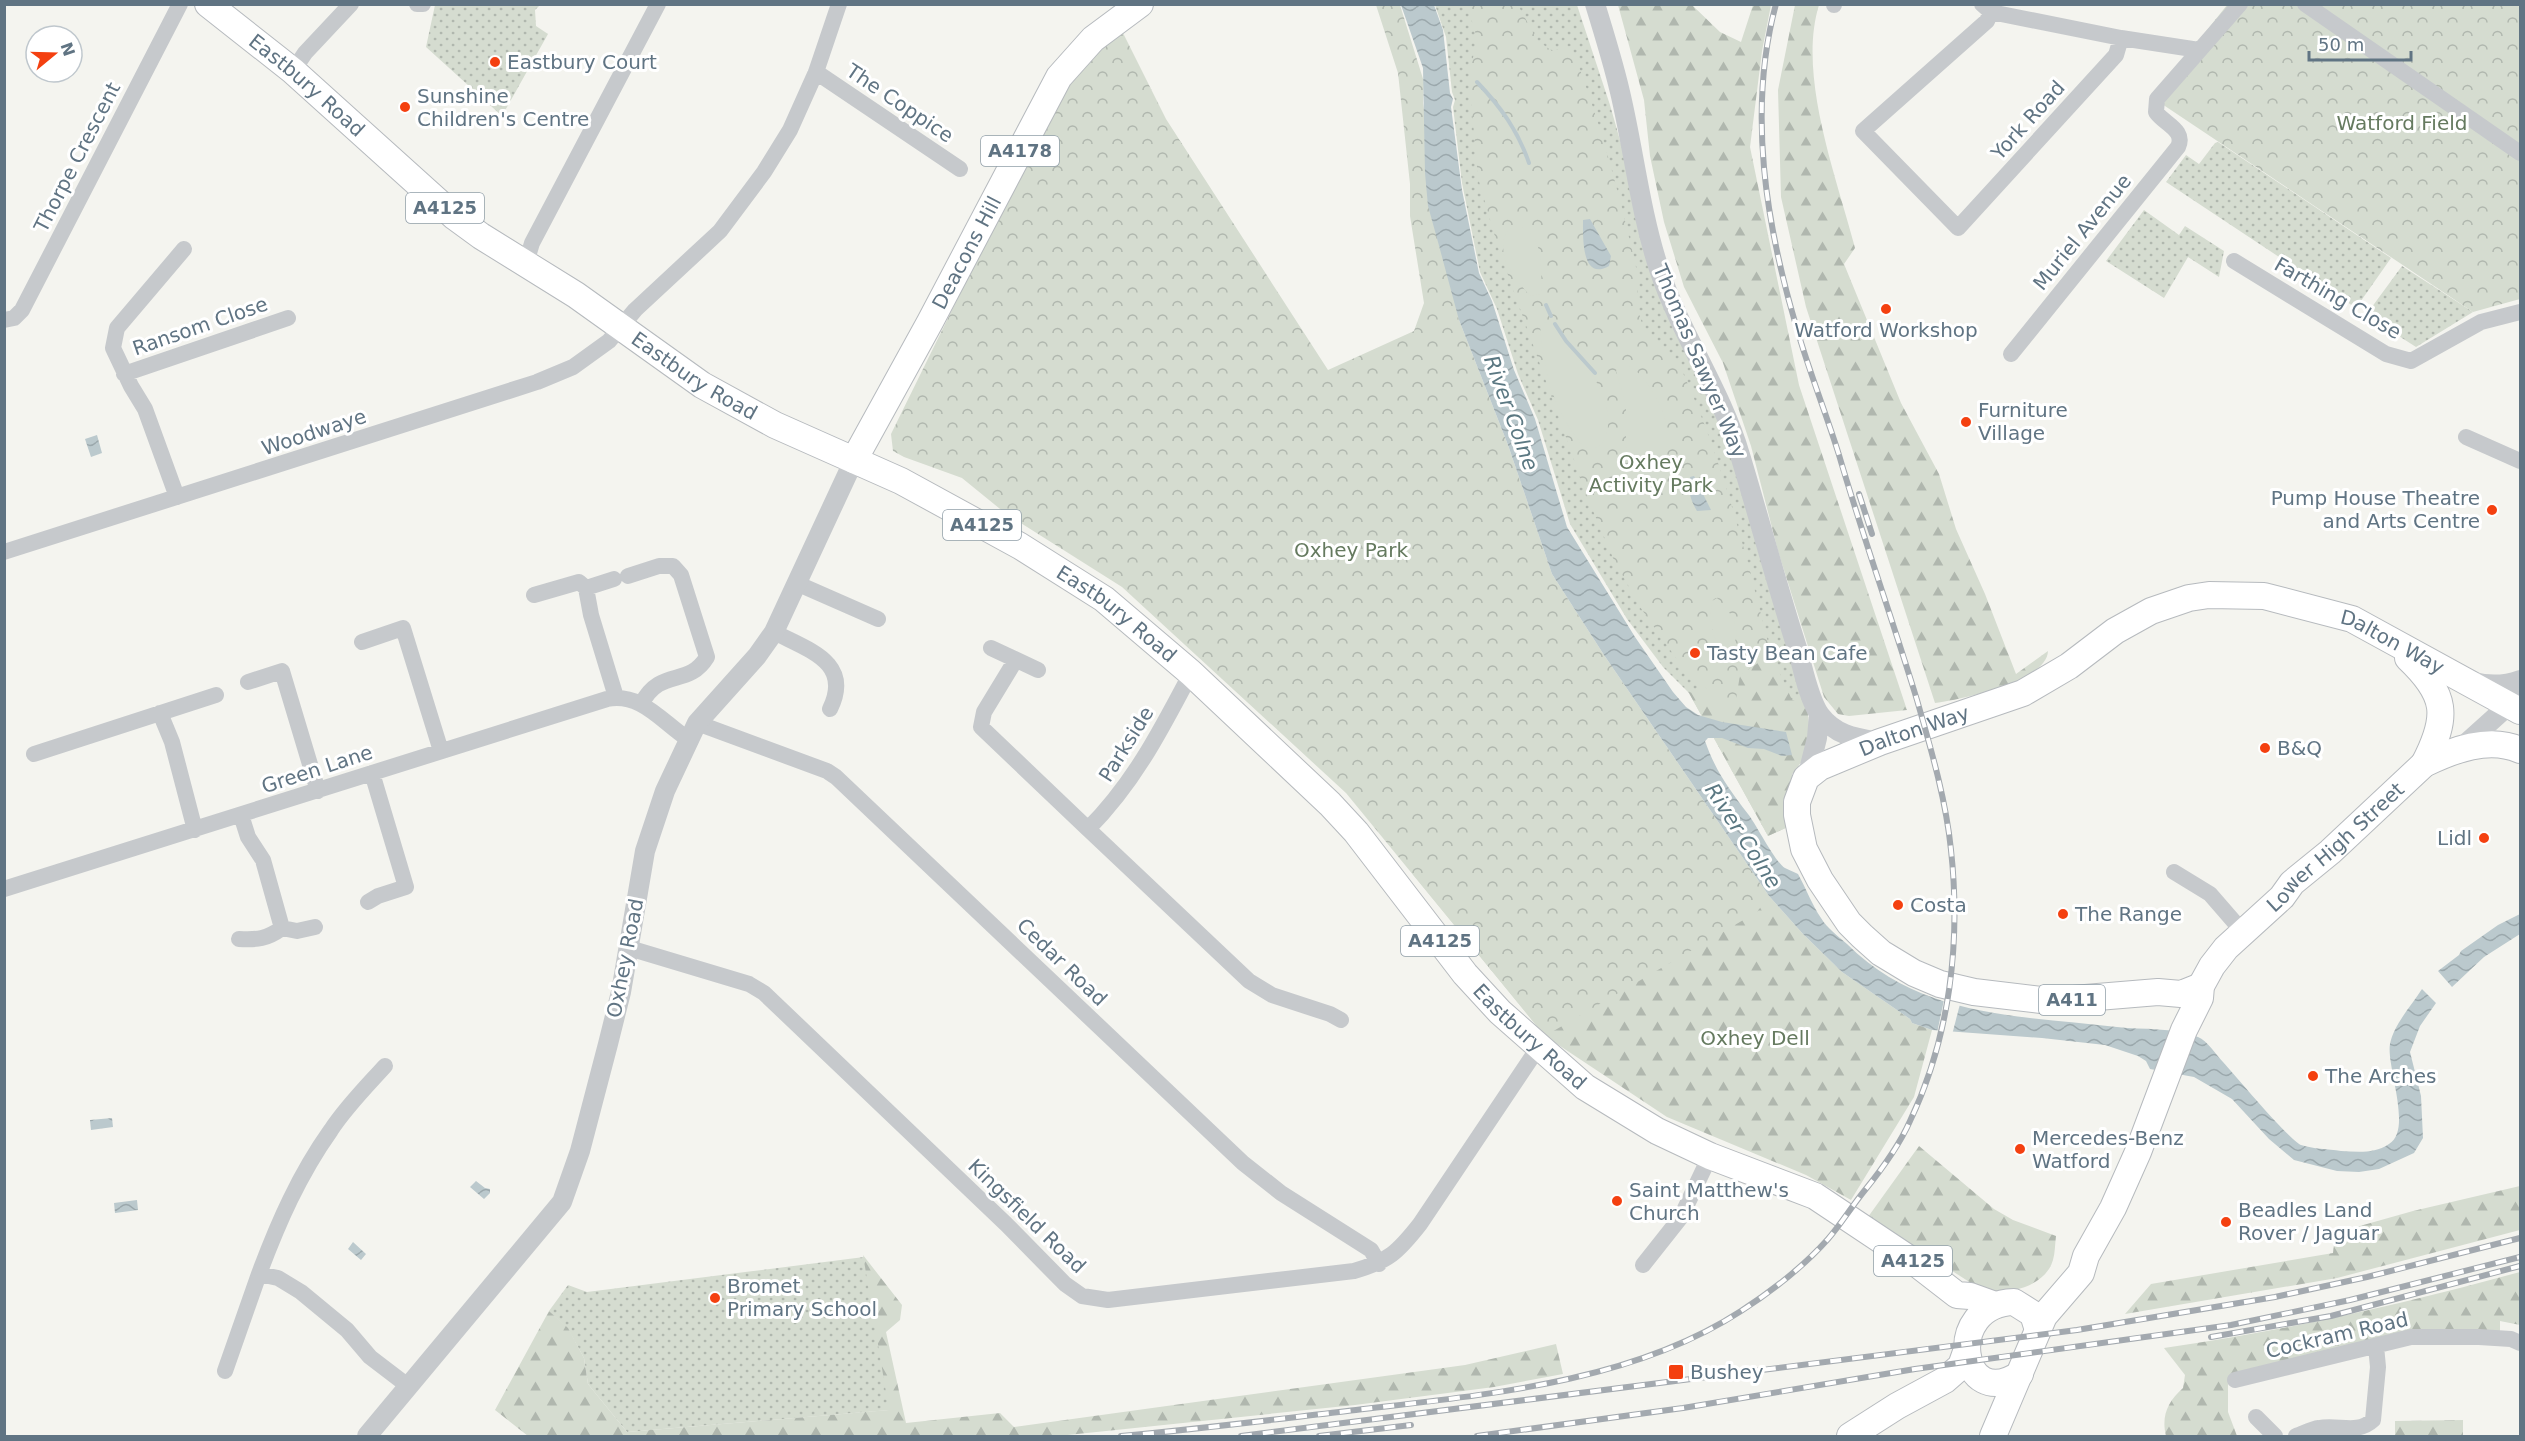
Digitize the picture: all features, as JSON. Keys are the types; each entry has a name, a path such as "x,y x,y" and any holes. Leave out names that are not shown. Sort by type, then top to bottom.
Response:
{"main road":[{"name":"Eastbury Road","path":"208,4 293,71 434,199 481,236 623,327 702,385 775,425 894,478 1020,546 1104,599 1191,673 1330,804 1356,832 1465,974 1538,1048 1585,1087 1657,1131 1710,1156 1815,1196 1917,1264 1957,1295 2005,1304"},
{"name":"Deacons Hill","path":"854,460 930,322 1059,77 1093,39 1140,4"},
{"name":"Dalton Way","path":"1808,774 1835,760 1880,742 2023,693 2069,666 2115,631 2151,611 2189,598 2238,594 2264,596 2352,619 2470,682 2517,704"},
{"path":"2391,641 2427,676 2440,700 2439,725 2433,748 2424,765"},
{"path":"2459,750 2475,745 2497,745 2520,750"},
{"name":"Lower High Street","path":"2038,1330 2044,1316 2055,1301 2081,1273 2086,1256 2117,1198 2184,1030 2200,998 2201,986 2226,948 2282,897 2292,883 2330,852 2424,765 2459,750"},
{"name":"A411","path":"1808,774 1801,789 1797,808 1800,834 1804,849 1828,895 1849,923 1889,958 1914,973 1940,984 2016,998 2049,1001 2158,992 2181,994 2201,986"},
{"path":"2170,994 2180,1006 2184,1030"},
{"name":"Lower High Street","path":"2005,1304 2050,1286 2061,1278 2072,1265 2086,1256"},
{"name":"A4125","path":"1957,1295 1968,1341"},
{"path":"1850,1437 1887,1412 1945,1380 1961,1366 1973,1323 1982,1313 2005,1304 2033,1314 2038,1330 1996,1429"},
{"path":"1968,1341 1976,1376 1985,1382 2001,1384 2020,1374"},
{"path":"1945,1380 1966,1383 1984,1396 1996,1429"}],"street":[{"name":"Thorpe Crescent","path":"4,320 14,318 22,310 180,4"},
{"path":"293,71 305,52 351,4"},
{"path":"417,4 423,4"},
{"path":"526,263 532,243 658,4"},
{"name":"Woodwaye","path":"4,552 559,374 589,357 623,327 635,310 726,222 764,171 790,130 816,72 839,4"},
{"name":"Thomas Sawyer Way","path":"1595,4 1620,92 1643,210 1659,268 1670,299 1723,409 1739,450 1774,576 1819,714 1818,738 1808,774"},
{"path":"1986,8 2121,38 2199,50 2240,4"},
{"path":"2305,4 2520,153"},
{"name":"York Road","path":"1986,8 1987,21 1863,131 1958,228 2116,56 2121,38"},
{"name":"Muriel Avenue","path":"2011,354 2178,147 2181,141 2179,134 2159,117 2155,105 2157,99 2199,50"},
{"name":"The Coppice","path":"816,72 960,169"},
{"name":"Ransom Close","path":"177,497 145,409 124,374 113,348 117,328 184,249"},
{"name":"Farthing Close","path":"2234,261 2386,354 2411,361 2481,322 2520,312"},
{"name":"Ransom Close","path":"124,374 288,318"},
{"path":"2466,437 2520,461"},
{"name":"Oxhey Road","path":"367,1437 562,1202 580,1151 595,1096 621,992 650,833 665,791 693,731 757,656 774,632 854,460"},
{"path":"586,588 659,566 673,566 681,575 707,657 698,670 654,686 642,703"},
{"path":"534,595 575,582 583,584 616,697 642,703 693,731"},
{"path":"796,583 878,619"},
{"path":"362,642 403,628 441,751"},
{"path":"774,632 817,654 832,668 837,688 830,710"},
{"path":"991,648 1038,670"},
{"path":"1015,661 984,712 981,727 1258,987 1290,1003 1330,1014 1341,1020"},
{"path":"248,682 282,671 318,791"},
{"name":"Parkside","path":"1088,829 1120,795 1159,735 1191,673"},
{"path":"2470,682 2490,686 2507,685 2520,680"},
{"path":"34,754 216,695"},
{"name":"Green Lane","path":"4,889 616,697"},
{"name":"Lower High Street","path":"2459,750 2517,704"},
{"path":"160,713 172,742 195,830"},
{"path":"1819,714 1842,734 1880,742"},
{"name":"Cedar Road","path":"693,731 827,771 836,777 1243,1163 1281,1193 1371,1250 1379,1264"},
{"path":"368,902 378,896 406,887 372,773"},
{"path":"241,815 248,837 263,860 282,928"},
{"path":"2174,872 2210,894 2243,932"},
{"path":"239,939 262,939 282,928 297,931 315,927"},
{"name":"Kingsfield Road","path":"629,948 750,984 764,993 1006,1224 1065,1284 1082,1296 1108,1300 1354,1271 1379,1264 1405,1244 1420,1224 1538,1048"},
{"path":"225,1371 281,1216 314,1155 332,1128 385,1066"},
{"path":"1643,1265 1681,1217 1710,1156"},
{"path":"259,1274 278,1278 301,1292 347,1330 370,1357 408,1386"},
{"name":"Cockram Road","path":"2235,1380 2411,1337 2479,1337 2520,1343"},
{"path":"2296,1437 2320,1428 2345,1429 2365,1426 2373,1420 2378,1367 2376,1346"},
{"path":"2256,1417 2275,1437"}],"green space":[{"path":"435,5 540,5 535,10 536,26 548,34 502,116 426,47"},
{"name":"Oxhey Park","path":"1376,5 1400,5 1424,82 1423,103 1459,320 1508,445 1552,574 1604,655 1769,896 1757,912 1545,1036 1346,793 1122,587 1005,513 962,478 893,451 891,434 1042,127 1077,62 1122,31 1166,119 1328,370 1414,331 1424,303 1410,216 1410,184 1398,73"},
{"name":"Oxhey Activity Park","path":"1435,5 1577,5 1610,105 1631,179 1714,401 1807,705 1811,749 1792,774 1792,825 1768,836 1689,693 1663,667 1627,619 1570,524 1538,420 1518,374 1497,309 1480,272 1462,183 1453,107 1455,100 1452,92 1446,37"},
{"name":"Oxhey Activity Park","path":"1467,5 1518,5 1537,40 1552,51 1571,46 1608,155 1623,211 1636,267 1640,318 1646,331 1679,366 1698,407 1723,476 1771,654 1740,675 1735,705 1716,705 1706,688 1699,686 1685,671 1640,607 1613,558 1588,499 1498,247 1478,178 1469,77 1477,38"},
{"path":"1618,5 1692,5 1720,32 1741,42 1753,5 1771,5 1762,51 1750,147 1799,385 1907,710 1849,716 1838,714 1824,697 1778,551 1751,446 1723,363 1684,287 1664,222 1650,156 1644,100"},
{"path":"1795,5 1819,5 1813,33 1816,95 1830,159 1855,248 1844,264 1901,403 1939,474 1956,529 1985,594 2016,674 2048,651 2044,662 2033,672 2000,688 1935,703 1806,307 1781,197 1778,90"},
{"name":"Watford Field","path":"2227,5 2520,5 2520,299 2473,312 2153,98"},
{"path":"2218,142 2391,258 2356,308 2166,182 2186,155 2199,164"},
{"path":"2144,210 2179,235 2185,226 2224,251 2219,277 2188,257 2164,298 2106,261"},
{"path":"1517,226 1533,236 1537,244 1541,264 1542,294 1530,296 1515,277 1504,255 1506,234"},
{"path":"2402,266 2473,312 2416,347 2366,315"},
{"path":"1550,321 1564,345 1591,374 1602,394 1608,417 1608,428 1598,447 1585,448 1557,405 1547,374 1540,324"},
{"path":"1620,364 1627,365 1640,375 1657,398 1663,412 1667,446 1654,460 1644,462 1634,459 1626,447 1626,404 1616,371"},
{"path":"1717,598 1726,608 1736,626 1737,633 1733,646 1724,648 1713,633 1712,601"},
{"path":"1771,654 1792,700 1807,705 1811,749 1792,774 1792,825 1768,836 1689,693 1706,688 1716,705 1740,675"},
{"name":"Oxhey Dell","path":"1439,867 1752,898 1769,896 1803,934 1842,972 1910,1019 1912,1023 1932,1030 1914,1097 1851,1200 1806,1175 1667,1117 1545,1036 1411,872"},
{"path":"1919,1146 1994,1209 2013,1220 2056,1236 2053,1260 2042,1277 2034,1283 2015,1290 1985,1292 1868,1217"},
{"path":"2520,1186 2520,1230 2337,1278 2125,1314 2151,1284 2333,1253 2335,1233 2413,1211"},
{"path":"863,1255 902,1305 900,1320 886,1332 906,1423 1000,1413 1014,1427 1465,1365 1556,1344 1563,1374 1494,1387 1355,1405 1058,1436 528,1436 495,1410 549,1311 568,1328 584,1358 588,1384 627,1432 889,1410"},
{"name":"Bromet Primary School","path":"864,1257 890,1410 627,1432 588,1384 584,1358 568,1329 549,1311 568,1285 587,1292"},
{"path":"2520,1272 2520,1325 2500,1321 2500,1332 2450,1334 2228,1379 2228,1412 2237,1436 2166,1436 2165,1415 2173,1398 2183,1388 2185,1375 2164,1348 2344,1316"},
{"path":"2463,1420 2463,1436 2395,1436 2395,1421"}],"water":[{"name":"River Colne","path":"1401,5 1434,5 1443,30 1462,190 1479,273 1492,301 1514,370 1535,419 1567,527 1635,637 1686,707 1698,715 1722,722 1786,732 1792,755 1782,756 1764,749 1748,748 1722,738 1708,738 1705,741 1718,771 1729,788 1781,864 1798,874 1826,925 1876,969 1907,987 1940,1000 2009,1015 2117,1027 2168,1030 2198,1037 2208,1044 2262,1107 2295,1141 2301,1145 2341,1151 2366,1152 2378,1149 2389,1144 2396,1137 2399,1112 2390,1044 2399,1022 2422,989 2436,1003 2420,1026 2410,1052 2421,1096 2423,1138 2414,1153 2379,1169 2359,1172 2337,1171 2294,1160 2269,1139 2232,1099 2194,1077 2150,1069 2146,1061 2138,1056 2105,1045 1932,1030 1912,1023 1910,1019 1842,972 1803,934 1769,896 1604,655 1552,574 1508,445 1459,320 1428,206 1425,173 1423,68"},
{"path":"1590,219 1611,256 1609,266 1600,269 1593,268 1588,263 1584,246 1583,220"},
{"path":"97,435 102,453 91,457 85,439"},
{"path":"1694,476 1711,510 1697,511 1695,507 1689,487 1690,477"},
{"path":"2520,914 2520,934 2484,957 2452,987 2438,971 2461,951 2498,925"},
{"path":"112,1118 113,1127 91,1130 90,1120"},
{"path":"476,1181 490,1189 490,1193 484,1199 470,1187"},
{"path":"137,1200 138,1210 115,1213 114,1203"},
{"path":"353,1242 366,1254 361,1260 348,1249"}],"pier":[{"path":"1944,1000 1960,1004 1952,1035 1937,1033"}],"waterway":[{"path":"1477,82 1508,120 1520,140 1529,163"},
{"path":"1546,305 1551,316"},
{"path":"1555,324 1566,341 1595,373"}],"railway":[{"path":"1121,1436 1505,1391 1555,1382 1652,1355 1698,1335 1741,1311 1798,1269 1833,1233 1884,1166 1910,1121 1935,1056 1949,989 1954,919 1954,885 1949,831 1933,756 1917,700 1802,345 1777,249 1769,209 1762,126 1767,44 1776,4"},
{"path":"1859,494 1872,534"},
{"path":"1241,1436 2077,1330 2275,1297 2367,1277 2520,1238"},
{"path":"1477,1436 1683,1408 1915,1369 2231,1325 2350,1300 2520,1257"},
{"path":"2211,1337 2331,1316 2520,1266"},
{"path":"1319,1436 1411,1425"}],"place":[{"name":"Eastbury Court","path":"495,62"},
{"name":"Sunshine Children's Centre","path":"405,107"},
{"name":"Watford Workshop","path":"1886,309"},
{"name":"Furniture Village","path":"1966,422"},
{"name":"Pump House Theatre and Arts Centre","path":"2492,510"},
{"name":"Tasty Bean Cafe","path":"1695,653"},
{"name":"B&Q","path":"2265,748"},
{"name":"Lidl","path":"2484,838"},
{"name":"Costa","path":"1898,905"},
{"name":"The Range","path":"2063,914"},
{"name":"The Arches","path":"2313,1076"},
{"name":"Mercedes-Benz Watford","path":"2020,1149"},
{"name":"Saint Matthew's Church","path":"1617,1201"},
{"name":"Beadles Land Rover / Jaguar","path":"2226,1222"},
{"name":"Bromet Primary School","path":"715,1298"},
{"name":"Bushey","path":"1676,1372"}]}
